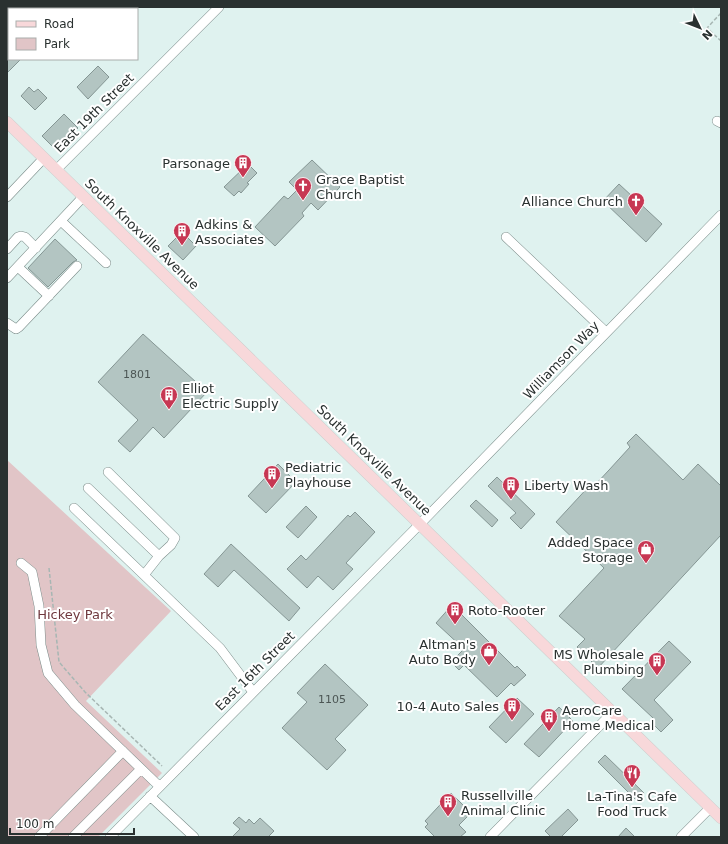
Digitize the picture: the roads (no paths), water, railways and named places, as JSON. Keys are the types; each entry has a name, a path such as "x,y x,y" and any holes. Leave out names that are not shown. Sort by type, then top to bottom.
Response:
{"main road":[{"name":"South Knoxville Avenue","path":"7,122 721,818"}],"street":[{"name":"East 19th Street","path":"56,170 219,7"},
{"path":"7,197 44,158"},
{"path":"7,278 84,197"},
{"name":"Williamson Way","path":"420,524 721,215"},
{"path":"61,221 106,264"},
{"path":"7,249 18,237 21,236 25,237 36,248"},
{"path":"506,237 606,332"},
{"path":"7,323 16,329 19,327 78,266"},
{"path":"18,267 49,296"},
{"path":"108,472 175,538 171,545 159,556 144,574"},
{"path":"88,488 159,556"},
{"path":"74,508 220,648 253,692"},
{"name":"East 16th Street","path":"110,837 420,524"},
{"path":"21,563 32,572 39,606 41,645 48,673 75,705 159,786"},
{"path":"490,837 613,712"},
{"path":"39,837 123,751"},
{"path":"73,837 141,768"},
{"path":"150,796 194,837"},
{"path":"681,837 710,808"}],"place":[{"name":"Parsonage","path":"243,178"},
{"name":"Grace Baptist Church","path":"303,201"},
{"name":"Alliance Church","path":"636,216"},
{"name":"Adkins & Associates","path":"182,246"},
{"name":"Elliot Electric Supply","path":"169,410"},
{"name":"Pediatric Playhouse","path":"272,489"},
{"name":"Liberty Wash","path":"511,500"},
{"name":"Added Space Storage","path":"646,564"},
{"name":"Roto-Rooter","path":"455,625"},
{"name":"Altman's Auto Body","path":"489,666"},
{"name":"MS Wholesale Plumbing","path":"657,676"},
{"name":"10-4 Auto Sales","path":"512,721"},
{"name":"AeroCare Home Medical","path":"549,732"},
{"name":"La-Tina's Cafe Food Truck","path":"632,788"},
{"name":"Russellville Animal Clinic","path":"448,817"}],"park label":[{"name":"Hickey Park","path":"75,614"}]}
